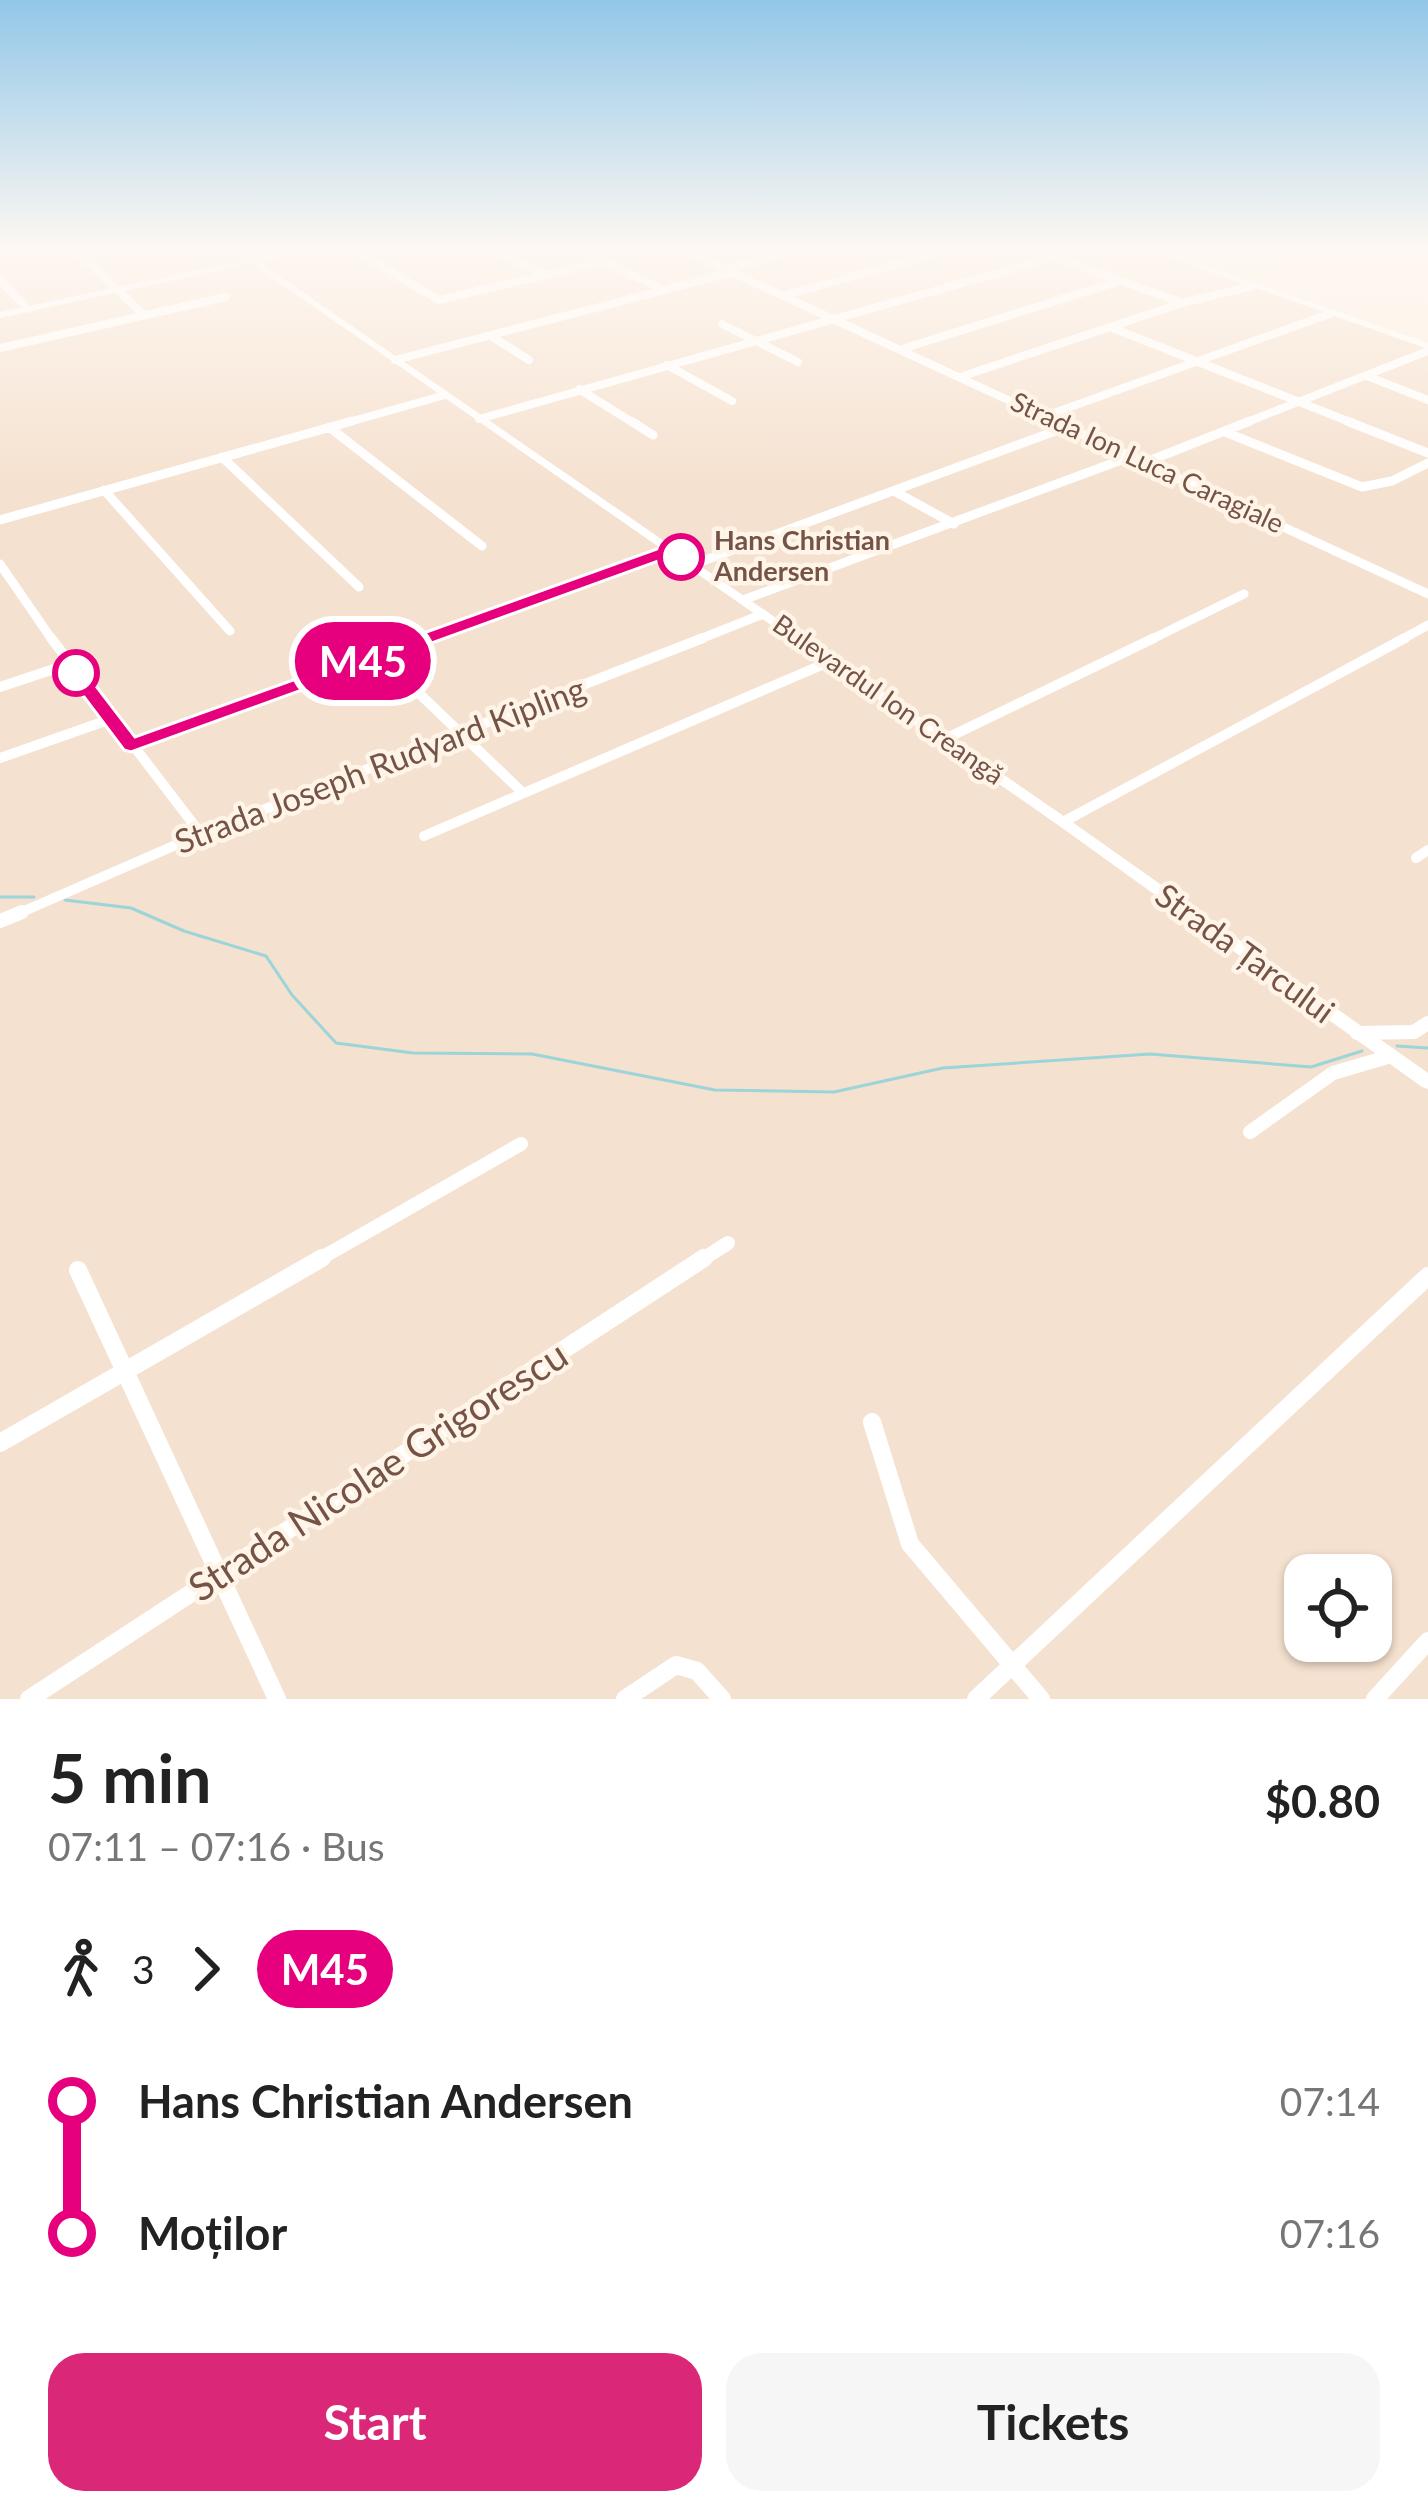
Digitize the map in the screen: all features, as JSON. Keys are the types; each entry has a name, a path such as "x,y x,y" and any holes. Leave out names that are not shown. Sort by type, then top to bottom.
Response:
{"street":[{"path":"0,348 77,330"},
{"name":"Bulevardul Ion Creangă","path":"351,330 1064,822"},
{"path":"395,360 513,330"},
{"path":"735,330 798,362"},
{"path":"478,419 792,330"},
{"name":"Strada Ion Luca Caragiale","path":"865,330 1428,594"},
{"path":"904,349 963,330"},
{"path":"963,376 1103,330"},
{"path":"1116,330 1428,453"},
{"path":"1046,416 1286,330"},
{"path":"1377,330 1428,349"},
{"path":"491,336 529,360"},
{"path":"1146,462 1428,349"},
{"path":"668,365 732,401"},
{"path":"1366,376 1428,400"},
{"path":"579,389 653,435"},
{"path":"0,520 445,395"},
{"path":"692,565 1070,426"},
{"path":"329,427 482,546"},
{"path":"1225,432 1362,487 1392,481 1428,463"},
{"path":"743,600 1132,456"},
{"path":"222,457 359,586"},
{"path":"104,490 230,631"},
{"path":"894,490 954,524"},
{"path":"131,746 671,550"},
{"path":"0,564 69,664 201,834"},
{"path":"945,740 1244,594"},
{"name":"Strada Joseph Rudyard Kipling","path":"0,921 201,834 763,614"},
{"path":"1064,822 1428,626"},
{"path":"379,655 523,794"},
{"path":"424,836 831,661"},
{"path":"0,687 69,664"},
{"path":"0,758 111,719"},
{"name":"Strada Țarcului","path":"1064,822 1428,1082"},
{"path":"1357,1033 1421,1032 1428,1023"},
{"path":"1250,1132 1333,1071 1391,1056"},
{"path":"0,1443 521,1144"},
{"name":"Strada Nicolae Grigorescu","path":"29,1699 728,1243"},
{"path":"78,1270 277,1699"},
{"path":"976,1699 1428,1276"},
{"path":"872,1422 910,1544 1041,1699"},
{"path":"1376,1699 1428,1640"},
{"path":"625,1699 668,1665 684,1662 701,1670 722,1699"}],"shaded area":[{"path":"0,330 1388,330 1428,344 1428,1699 0,1699"}],"waterway":[{"path":"0,897 34,897"},
{"path":"65,900 131,908 184,931 266,956 292,995 336,1043 413,1053 532,1054 715,1090 834,1092 943,1068 1150,1054 1311,1067 1362,1051"},
{"path":"1397,1046 1428,1048"}],"bus line":[{"name":"M45","path":"76,673 131,746 671,550 681,557"}],"place":[{"name":"Hans Christian Andersen","path":"681,557"}]}
